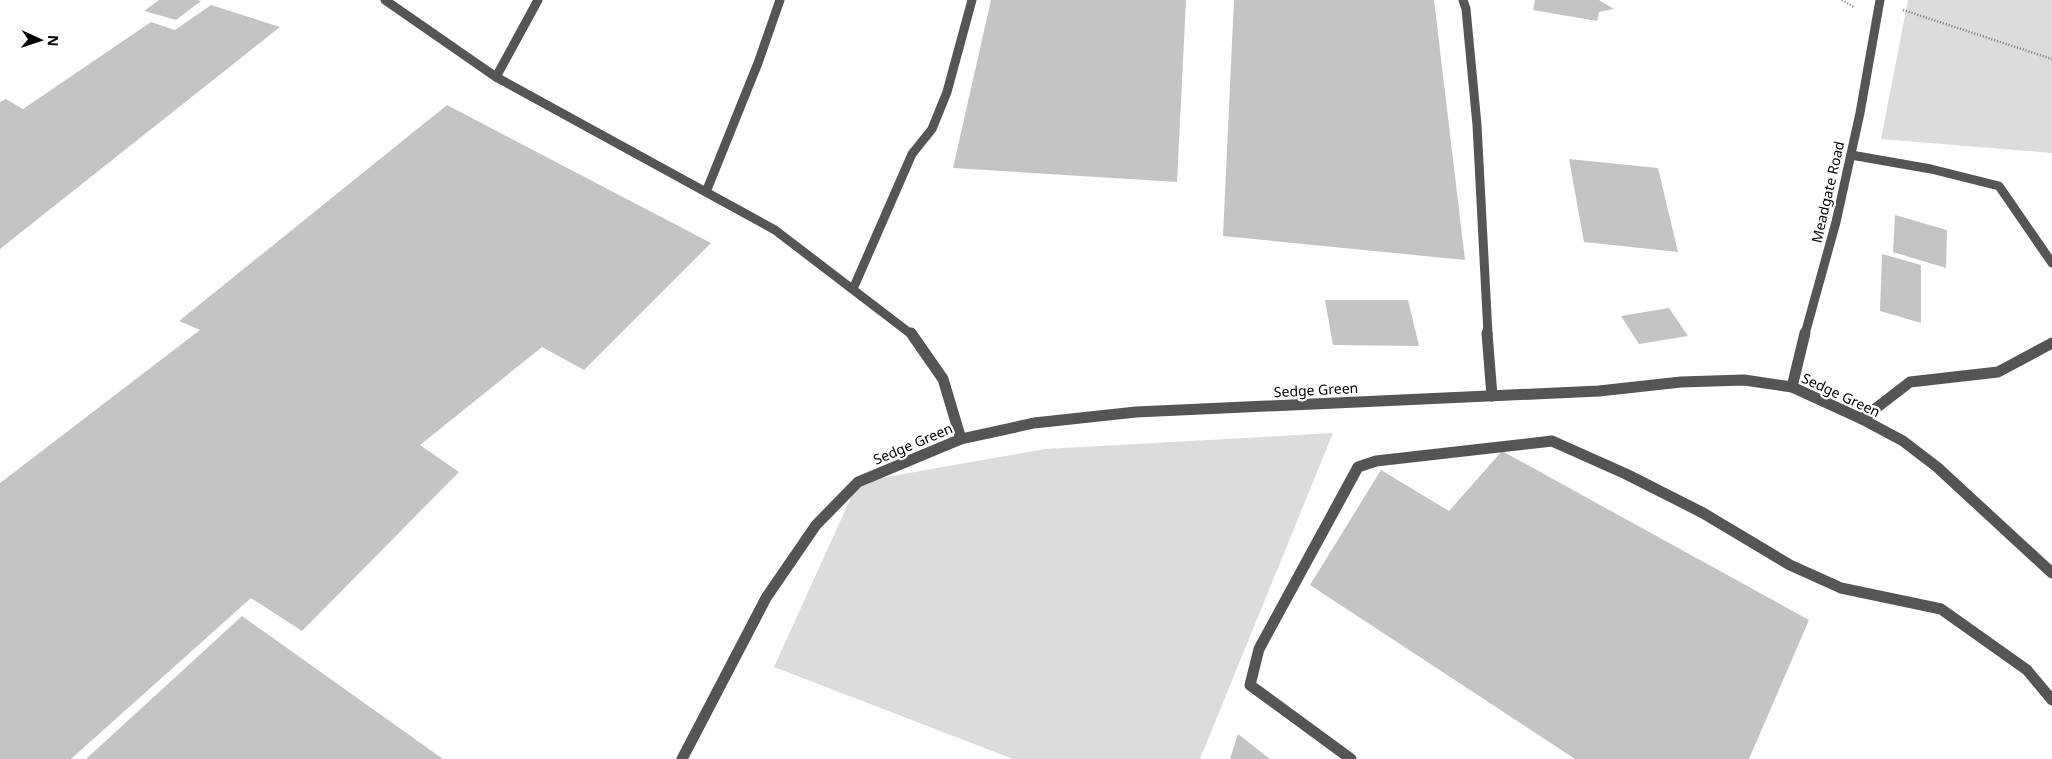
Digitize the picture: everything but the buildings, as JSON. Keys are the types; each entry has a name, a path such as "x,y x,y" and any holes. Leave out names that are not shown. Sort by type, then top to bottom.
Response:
{"street":[{"path":"385,0 496,77 775,230 853,288 909,331 943,379 961,438"},
{"path":"496,77 538,0"},
{"path":"706,192 758,63 780,0"},
{"path":"853,288 912,154 932,129 946,92 972,0"},
{"path":"1462,0 1466,9 1477,125 1484,285 1492,396"},
{"name":"Meadgate Road","path":"1792,387 1836,222 1879,0"},
{"path":"1850,155 1931,170 1998,186 2052,263"},
{"path":"1862,419 1910,382 1998,372 2052,343"},
{"name":"Sedge Green","path":"682,759 766,598 816,525 858,482 961,438 1034,423 1136,412 1599,391 1681,382 1744,380 1792,387 1862,419 1903,441 1937,467 2052,574"},
{"path":"1351,759 1250,685 1258,649 1358,467 1376,461 1542,442 1552,442 1626,474 1703,513 1790,566 1841,588 1941,609 2028,670 2052,700"}],"path":[{"path":"1879,0 2052,59"}],"shaded area":[{"path":"1908,0 2052,0 2052,153 1881,139"},
{"path":"1333,433 1200,759 1013,759 774,667 858,482 1045,449"}]}
